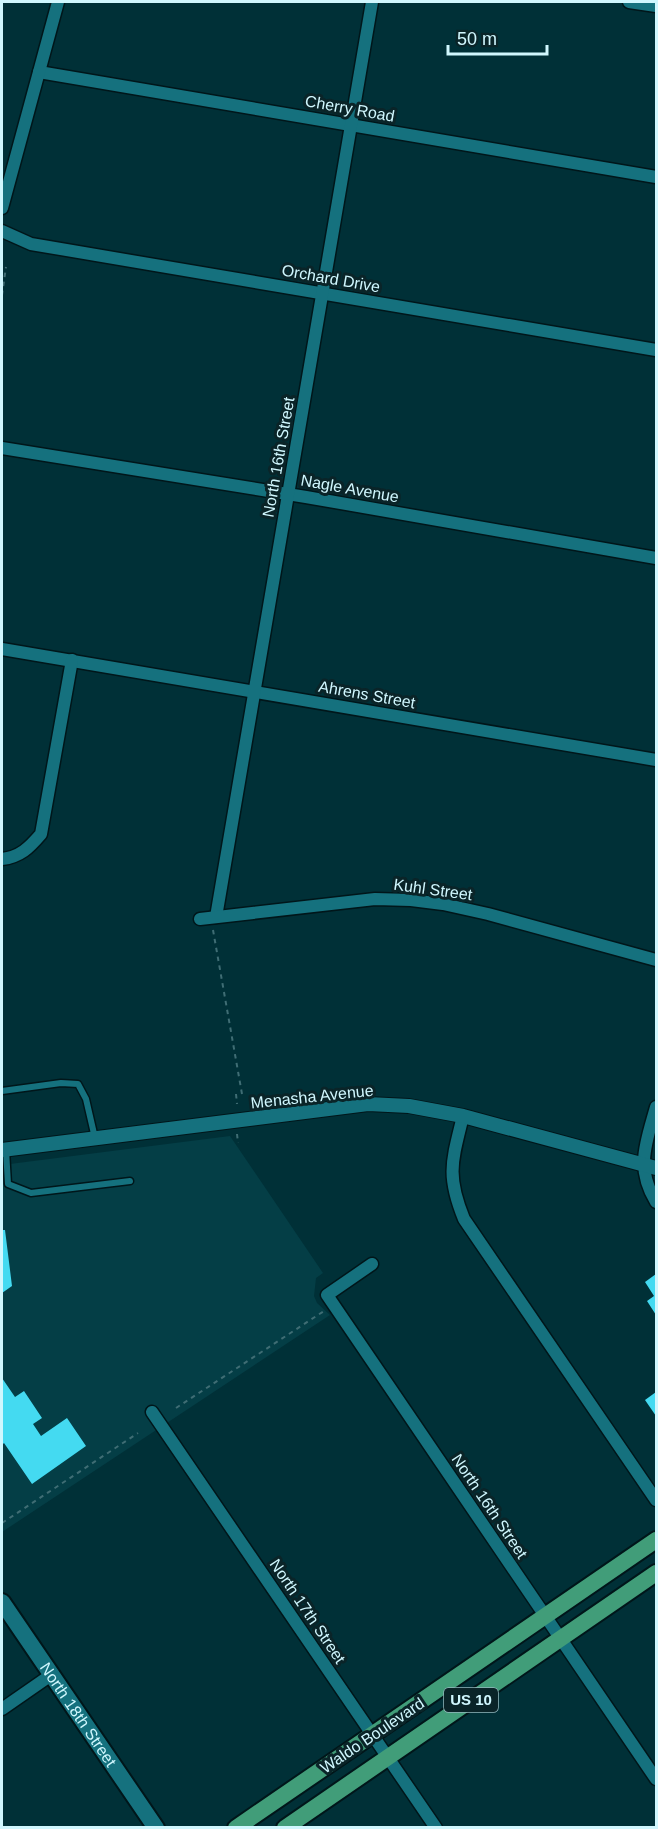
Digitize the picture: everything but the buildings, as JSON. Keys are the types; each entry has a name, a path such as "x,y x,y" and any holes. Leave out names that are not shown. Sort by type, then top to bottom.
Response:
{"main road":[{"name":"Waldo Boulevard","path":"236,1827 657,1540"},
{"name":"Waldo Boulevard","path":"285,1827 657,1573"},
{"name":"North 18th Street","path":"2,1602 156,1827"}],"street":[{"path":"2,208 58,2"},
{"name":"North 16th Street","path":"216,917 372,2"},
{"path":"629,2 657,6"},
{"name":"Cherry Road","path":"39,72 657,177"},
{"name":"Orchard Drive","path":"2,232 30,244 657,350"},
{"name":"Nagle Avenue","path":"2,448 288,494 657,558"},
{"name":"Ahrens Street","path":"2,649 657,760"},
{"path":"2,859 27,850 41,834 72,660"},
{"name":"Kuhl Street","path":"200,919 375,899 411,900 488,914 657,960"},
{"name":"Menasha Avenue","path":"4,1150 368,1104 409,1106 463,1116 650,1167"},
{"path":"657,1107 646,1145 650,1167 646,1181 657,1202"},
{"path":"463,1116 453,1154 452,1173 454,1194 464,1219 657,1500"},
{"name":"North 16th Street","path":"372,1264 327,1295 560,1640 657,1779"},
{"name":"North 17th Street","path":"152,1412 436,1827"},
{"path":"2,1709 51,1675"}],"lane":[{"path":"2,1091 61,1083 78,1084 86,1099 95,1138"},
{"path":"4,1150 8,1184"},
{"path":"8,1184 31,1193 130,1181"},
{"path":"2,1189 8,1184"}],"path":[{"path":"2,295 6,267"},
{"path":"213,930 242,1094"},
{"path":"236,1094 237,1104"},
{"path":"237,1134 238,1143"},
{"path":"176,1408 324,1311"},
{"path":"2,1523 138,1433"}],"shaded area":[{"path":"230,1136 323,1273 316,1278 314,1296 317,1303 330,1315 2,1532 2,1165"}]}
